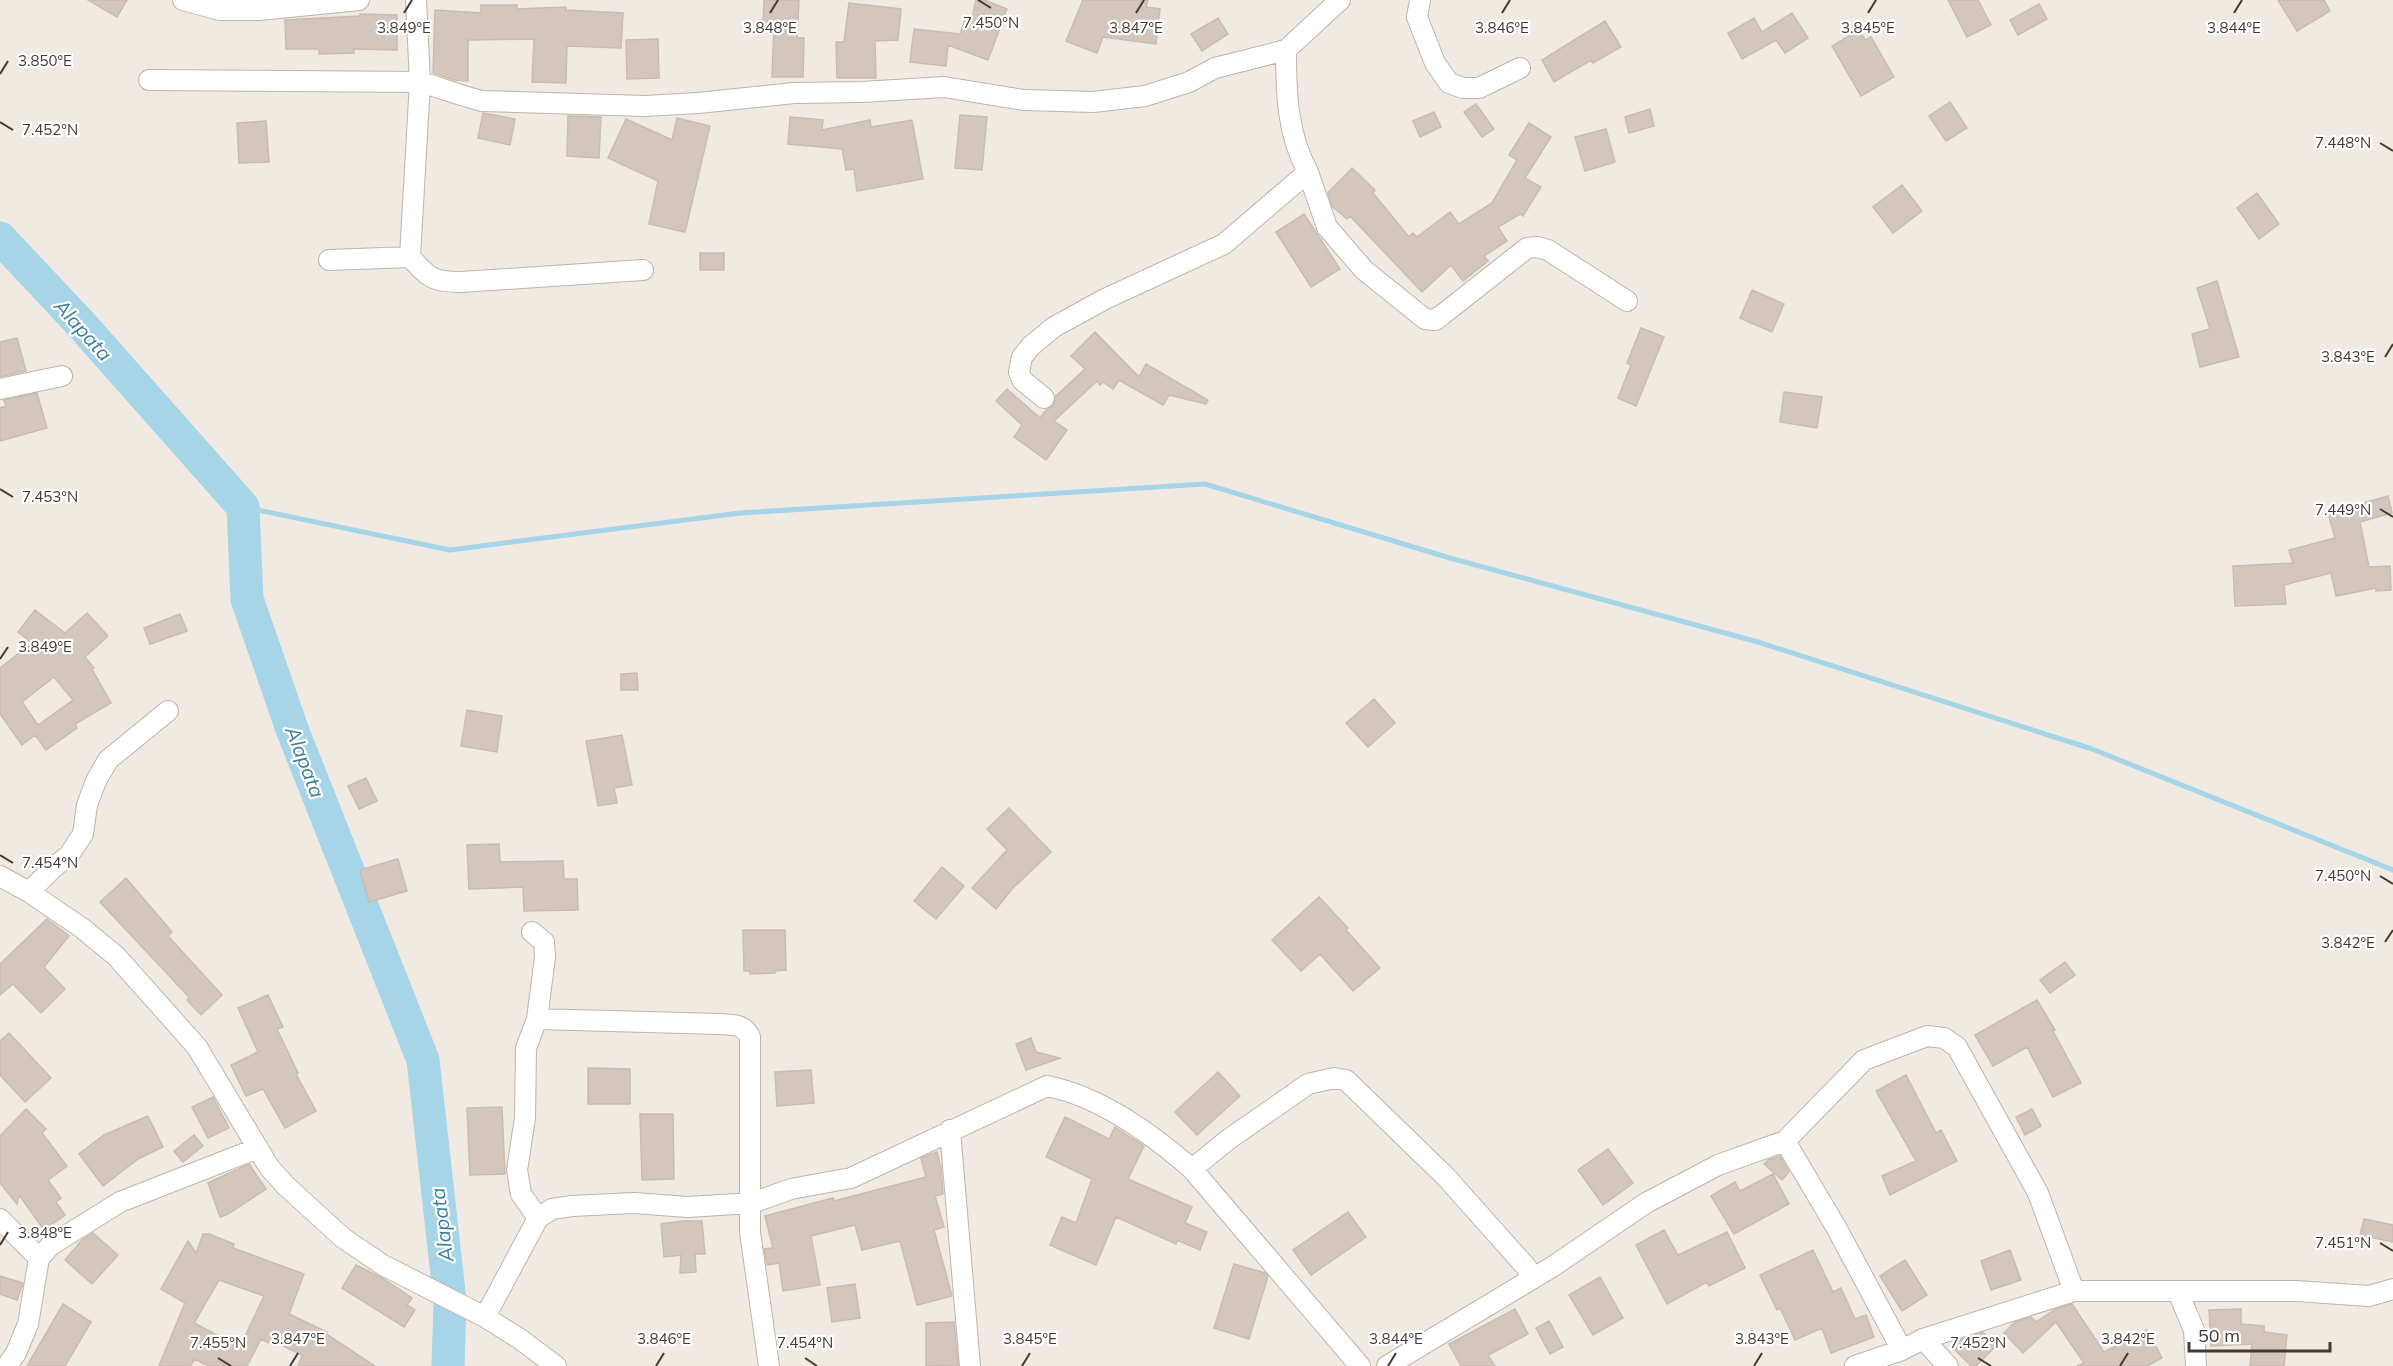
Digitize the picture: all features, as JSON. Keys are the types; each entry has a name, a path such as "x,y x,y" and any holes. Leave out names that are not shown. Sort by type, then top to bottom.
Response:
{"street":[{"path":"183,0 220,10 260,5 359,0"},
{"path":"416,0 420,82 410,257 425,274 440,282 642,270"},
{"path":"149,80 420,82 441,87 456,95 482,101 645,106 794,93 944,87 1024,100 1093,102 1145,96 1189,82 1215,68 1286,50 1340,0"},
{"path":"1420,0 1417,17 1435,63 1449,83 1463,88 1479,88 1520,68"},
{"path":"1286,50 1286,98 1298,154 1308,172 1327,228 1364,270 1425,319 1435,320 1527,248 1537,247 1548,250 1627,301"},
{"path":"1044,398 1023,380 1019,372 1022,357 1030,346 1054,327 1106,299 1224,244 1308,172"},
{"path":"328,260 410,257"},
{"path":"0,389 62,376"},
{"path":"29,892 69,855 83,834 87,805 96,781 108,760 168,711"},
{"path":"0,876 29,892 82,928 116,956 196,1047 269,1167 285,1185 343,1238 383,1265 485,1317 556,1366"},
{"path":"532,932 544,942 545,957 537,1019 526,1048 525,1118 517,1170 521,1194 538,1218"},
{"path":"537,1019 720,1024 740,1026 747,1030 750,1037 752,1203 750,1232 769,1366"},
{"path":"1390,1365 1532,1279 1646,1203 1718,1165 1785,1141 1864,1060 1927,1036 1944,1038 1957,1047 2038,1193 2074,1291"},
{"path":"1192,1169 1229,1139 1308,1084 1334,1078 1346,1080 1446,1177 1527,1268 1532,1279"},
{"path":"485,1317 538,1218 552,1209 634,1203 687,1207 752,1203 791,1189 851,1178 1047,1086 1068,1090 1135,1125 1177,1155 1192,1169 1360,1366"},
{"path":"950,1130 970,1366"},
{"path":"1785,1141 1836,1227 1902,1350"},
{"path":"7,1366 16,1353 27,1324 39,1258 51,1245 120,1202 258,1148"},
{"path":"0,1219 39,1258"},
{"path":"1854,1366 1902,1350 1923,1340 2074,1291 2296,1291 2369,1296 2393,1288"},
{"path":"2178,1292 2194,1330 2196,1366"},
{"path":"1923,1340 1948,1366"}],"building":[{"path":"88,0 127,0 117,17"},
{"path":"764,0 799,0 797,38 804,38 803,77 772,77 774,25 763,24"},
{"path":"976,0 984,0 1007,9 988,60 948,45 946,66 910,62 914,29 960,34 966,17 972,18"},
{"path":"1083,0 1148,0 1146,7 1160,9 1156,44 1103,37 1097,53 1066,41"},
{"path":"1948,0 1978,0 1991,25 1967,37"},
{"path":"2278,0 2324,0 2330,11 2297,31"},
{"path":"849,3 901,9 898,40 875,41 876,78 837,78 836,42 844,42"},
{"path":"2039,4 2047,19 2018,35 2010,20"},
{"path":"481,5 517,5 517,9 566,7 566,10 623,13 621,48 567,46 566,83 532,82 534,39 468,40 468,81 454,80 433,73 435,10 481,13"},
{"path":"1792,13 1808,38 1785,53 1776,40 1742,59 1728,33 1754,18 1762,32"},
{"path":"360,14 397,15 397,50 354,49 354,53 319,54 319,49 286,49 285,20 360,16"},
{"path":"1218,18 1228,34 1202,51 1191,34"},
{"path":"1605,21 1621,47 1593,63 1591,60 1554,82 1542,60"},
{"path":"1859,30 1865,40 1871,37 1894,77 1861,96 1832,46"},
{"path":"658,39 659,78 627,79 626,40"},
{"path":"1950,102 1967,128 1946,141 1929,116"},
{"path":"1476,104 1494,129 1482,137 1464,112"},
{"path":"1650,109 1654,126 1629,133 1625,117"},
{"path":"1434,112 1441,127 1420,137 1413,121"},
{"path":"483,113 515,119 510,145 478,138"},
{"path":"960,115 987,117 982,170 955,168"},
{"path":"568,116 601,117 599,158 567,156"},
{"path":"790,117 823,120 822,130 870,120 871,127 912,120 923,179 857,191 854,169 846,170 842,149 788,144"},
{"path":"677,118 710,126 685,232 649,224 658,181 608,158 626,119 672,140"},
{"path":"266,121 269,162 239,163 237,123"},
{"path":"1529,123 1551,137 1525,178 1541,187 1523,216 1520,214 1498,227 1507,241 1484,256 1488,261 1463,281 1451,265 1422,292 1350,216 1347,219 1332,206 1328,193 1352,168 1375,190 1373,193 1409,237 1413,233 1417,237 1450,212 1459,224 1492,203 1517,160 1509,155"},
{"path":"1606,129 1615,162 1585,171 1575,137"},
{"path":"1902,185 1922,211 1893,233 1873,207"},
{"path":"2257,193 2279,224 2259,239 2237,208"},
{"path":"1304,214 1340,269 1311,287 1276,232"},
{"path":"700,253 724,253 724,270 700,270"},
{"path":"2217,281 2239,357 2200,367 2192,334 2210,329 2197,288"},
{"path":"1752,290 1784,304 1772,332 1740,318"},
{"path":"1641,328 1664,337 1636,406 1618,398 1631,365 1627,363"},
{"path":"1095,332 1139,377 1146,364 1208,400 1206,404 1169,395 1163,405 1119,380 1113,389 1103,382 1100,385 1097,381 1054,421 1067,430 1046,460 1014,437 1022,425 996,401 1007,389 1040,418 1054,405 1056,396 1085,369 1071,356"},
{"path":"17,338 26,371 0,377 0,342"},
{"path":"1784,392 1822,397 1817,428 1780,422"},
{"path":"37,393 47,428 0,441 0,408 6,406 4,400"},
{"path":"2388,496 2392,513 2360,522 2369,567 2390,566 2391,590 2376,591 2376,588 2336,596 2331,573 2284,585 2286,604 2235,606 2233,566 2293,563 2289,550 2335,538 2328,513"},
{"path":"35,610 65,633 87,613 108,636 85,657 94,668 92,669 111,703 75,724 77,728 46,750 35,735 22,745 0,714 0,668 32,643 18,632","holes":["54,677 73,700 38,725 22,702"]},
{"path":"180,614 187,631 150,644 144,628"},
{"path":"637,673 638,690 621,690 621,674"},
{"path":"1374,699 1395,723 1368,747 1346,723"},
{"path":"467,710 502,716 497,752 461,746"},
{"path":"622,735 632,785 614,788 617,803 598,806 586,741"},
{"path":"366,778 377,801 359,809 348,786"},
{"path":"1009,808 1051,852 1013,888 996,909 972,888 1007,850 987,829"},
{"path":"499,844 500,862 563,861 564,879 577,879 578,910 524,911 523,887 469,889 467,845"},
{"path":"398,859 407,891 369,902 360,870"},
{"path":"942,867 964,886 936,919 914,901"},
{"path":"126,878 172,932 168,936 222,995 201,1015 187,1000 189,997 100,902"},
{"path":"1319,897 1380,968 1353,991 1320,954 1301,971 1272,940"},
{"path":"47,919 69,936 44,967 65,989 41,1013 13,984 0,995 0,964"},
{"path":"743,930 785,930 786,970 750,974 750,971 744,971"},
{"path":"2065,962 2075,975 2050,993 2040,980"},
{"path":"268,995 283,1027 277,1029 298,1073 296,1074 316,1111 285,1128 263,1089 246,1096 231,1065 258,1052 238,1008"},
{"path":"2037,1000 2055,1030 2053,1031 2081,1083 2053,1097 2027,1047 1993,1066 1975,1035"},
{"path":"9,1033 51,1078 25,1102 0,1075 0,1041"},
{"path":"1031,1038 1036,1052 1060,1058 1026,1070 1016,1044"},
{"path":"588,1068 630,1069 630,1104 588,1104"},
{"path":"811,1070 814,1103 777,1106 775,1072"},
{"path":"1218,1072 1240,1096 1197,1135 1175,1112"},
{"path":"1906,1075 1936,1133 1941,1130 1957,1161 1890,1195 1882,1176 1916,1161 1876,1091"},
{"path":"213,1097 229,1128 208,1138 192,1107"},
{"path":"502,1107 505,1174 470,1175 467,1108"},
{"path":"26,1109 46,1129 42,1133 67,1166 48,1180 61,1198 56,1202 65,1215 44,1230 19,1195 17,1204 0,1183 0,1136"},
{"path":"2032,1109 2041,1126 2025,1135 2016,1117"},
{"path":"640,1114 673,1114 674,1179 642,1180"},
{"path":"148,1116 163,1147 138,1159 103,1186 79,1154 104,1135"},
{"path":"1065,1117 1109,1139 1115,1127 1144,1146 1128,1179 1192,1207 1185,1223 1207,1232 1200,1250 1177,1240 1176,1244 1116,1217 1096,1265 1050,1245 1062,1217 1076,1223 1092,1179 1046,1157"},
{"path":"194,1135 203,1146 183,1162 174,1151"},
{"path":"1608,1149 1633,1183 1603,1205 1578,1170"},
{"path":"937,1152 943,1194 935,1196 944,1227 934,1230 952,1296 917,1305 900,1241 862,1250 855,1225 811,1236 820,1285 783,1291 779,1263 767,1265 764,1249 773,1248 765,1216 926,1177 921,1158"},
{"path":"1780,1156 1789,1172 1782,1180 1764,1164"},
{"path":"249,1164 266,1189 220,1217 208,1183"},
{"path":"1773,1174 1789,1204 1734,1234 1711,1196 1735,1182 1740,1191"},
{"path":"1348,1212 1366,1237 1311,1275 1293,1250"},
{"path":"2364,1219 2393,1225 2393,1242 2360,1235"},
{"path":"702,1221 705,1254 695,1254 696,1272 680,1273 681,1255 664,1257 661,1224"},
{"path":"1664,1230 1678,1255 1727,1232 1745,1268 1709,1286 1707,1282 1667,1304 1636,1245"},
{"path":"93,1233 118,1255 92,1284 65,1260 82,1240"},
{"path":"203,1234 209,1234 234,1244 233,1248 304,1274 289,1314 327,1332 326,1334 375,1366 298,1366 302,1355 277,1343 276,1346 261,1339 247,1366 209,1366 194,1359 191,1366 159,1366 185,1303 161,1289 188,1241 196,1253","holes":["219,1280 264,1296 240,1347 194,1323"]},
{"path":"1813,1250 1833,1292 1841,1288 1855,1319 1866,1315 1874,1337 1831,1353 1822,1328 1795,1340 1780,1308 1777,1310 1760,1275"},
{"path":"2010,1250 2021,1280 1991,1290 1981,1261"},
{"path":"1905,1260 1927,1295 1902,1311 1880,1276"},
{"path":"1234,1264 1265,1273 1268,1276 1249,1339 1214,1328"},
{"path":"356,1265 382,1278 412,1298 407,1305 415,1310 404,1327 342,1288"},
{"path":"0,1276 23,1283 17,1300 0,1294"},
{"path":"1600,1277 1623,1318 1593,1335 1569,1295"},
{"path":"855,1284 860,1318 832,1322 827,1288"},
{"path":"63,1304 91,1322 65,1366 27,1366"},
{"path":"2072,1304 2104,1352 2147,1330 2162,1358 2147,1366 2077,1366 2084,1363 2056,1322 2023,1353 2004,1333 2015,1322 2031,1317 2036,1322 2056,1309"},
{"path":"1515,1309 1528,1334 1488,1355 1495,1366 1461,1366 1449,1344"},
{"path":"2241,1309 2241,1324 2264,1326 2264,1332 2287,1335 2284,1366 2250,1366 2252,1344 2211,1346 2209,1310"},
{"path":"1549,1321 1563,1347 1550,1354 1536,1328"},
{"path":"954,1322 958,1365 926,1366 926,1323"},
{"path":"1983,1332 1996,1346 1976,1366 1971,1366 1952,1347 1959,1340"}],"waterway":[{"name":"Alapata","path":"0,238 80,323 243,507 247,599 292,729 423,1060 450,1301 448,1366"},
{"path":"243,507 450,550 740,513 1205,484 1450,558 1758,642 2092,749 2393,870"}]}
